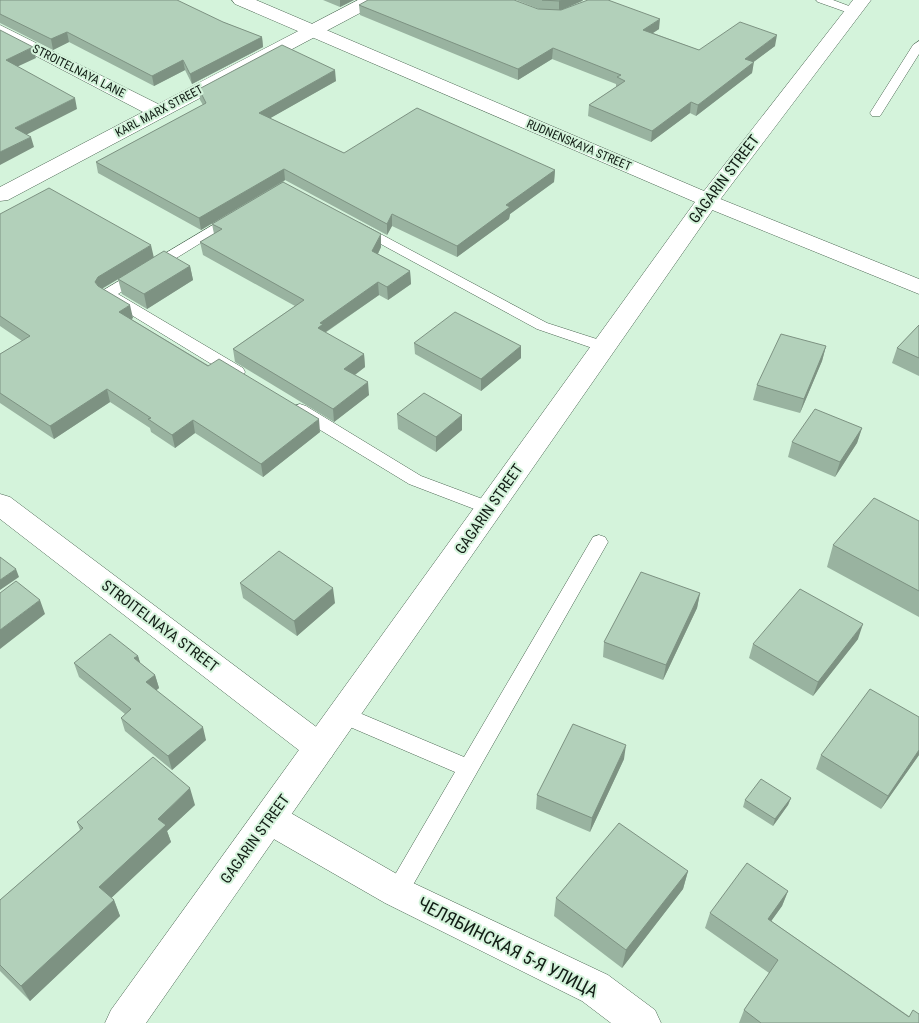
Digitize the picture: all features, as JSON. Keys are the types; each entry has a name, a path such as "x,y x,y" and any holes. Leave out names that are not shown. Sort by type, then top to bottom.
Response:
{"street":[{"name":"RUDNENSKAYA STREET","path":"241,0 708,200 919,287"},
{"name":"KARL MARX STREET","path":"0,195 371,0"},
{"name":"GAGARIN STREET","path":"124,1023 708,200 857,6"},
{"name":"STROITELNAYA LANE","path":"0,30 158,112"},
{"name":"STROITELNAYA STREET","path":"0,504 320,748"},
{"name":"ЧЕЛЯБИНСКАЯ 5-Я УЛИЦА","path":"270,819 397,892 595,988 642,1023"}],"lane":[{"path":"822,0 857,6"},
{"path":"876,113 919,45"},
{"path":"242,212 107,294 249,379"},
{"path":"344,219 542,326 604,346"},
{"path":"290,405 415,480 490,508"},
{"path":"397,892 599,542"},
{"path":"343,715 469,768"}],"building":[{"path":"0,0 177,0 223,22 262,37 190,74 183,60 152,76 67,32 51,39 0,14"},
{"path":"368,0 514,0 538,9 561,10 588,0 608,0 660,19 643,30 699,50 740,22 777,35 745,59 754,62 698,105 691,102 652,131 589,105 625,81 617,77 621,75 553,48 518,69 359,5"},
{"path":"0,30 33,47 6,60 75,98 15,128 31,137 0,152"},
{"path":"282,45 335,70 259,113 344,153 417,108 555,170 506,205 510,207 457,246 392,214 387,224 284,169 199,218 96,162 206,103 199,89"},
{"path":"283,182 381,234 372,251 410,271 387,287 378,282 320,323 323,324 318,328 364,354 344,369 368,382 333,409 233,349 304,300 200,242 222,229 212,224"},
{"path":"49,188 151,245 98,277 95,282 98,286 130,305 119,312 208,366 219,359 319,419 261,464 193,420 172,435 148,419 151,418 107,389 50,426 0,393 0,354 30,336 0,316 0,214"},
{"path":"164,251 190,266 144,294 118,279"},
{"path":"455,312 521,346 481,379 414,343"},
{"path":"919,325 919,358 897,348"},
{"path":"781,334 826,346 804,399 757,385"},
{"path":"424,393 462,415 436,437 397,414"},
{"path":"815,409 862,428 840,462 792,442"},
{"path":"874,498 919,521 919,591 833,545"},
{"path":"279,551 333,588 294,621 240,583"},
{"path":"0,557 16,569 0,580"},
{"path":"641,572 700,593 666,665 604,642"},
{"path":"16,581 40,600 0,630 0,593"},
{"path":"800,589 863,624 818,682 753,644"},
{"path":"110,634 138,656 134,658 155,675 146,682 203,727 168,756 121,718 131,709 74,663"},
{"path":"870,689 919,717 919,750 888,796 821,755"},
{"path":"573,724 626,745 592,818 537,795"},
{"path":"153,757 190,788 158,819 166,825 99,887 114,900 21,986 0,965 0,900 83,828 77,822"},
{"path":"761,779 791,798 775,819 745,800"},
{"path":"619,823 688,871 626,950 556,898"},
{"path":"747,863 788,891 768,919 909,1017 913,1010 919,1014 919,1023 761,1023 744,1010 778,960 710,913"}]}
